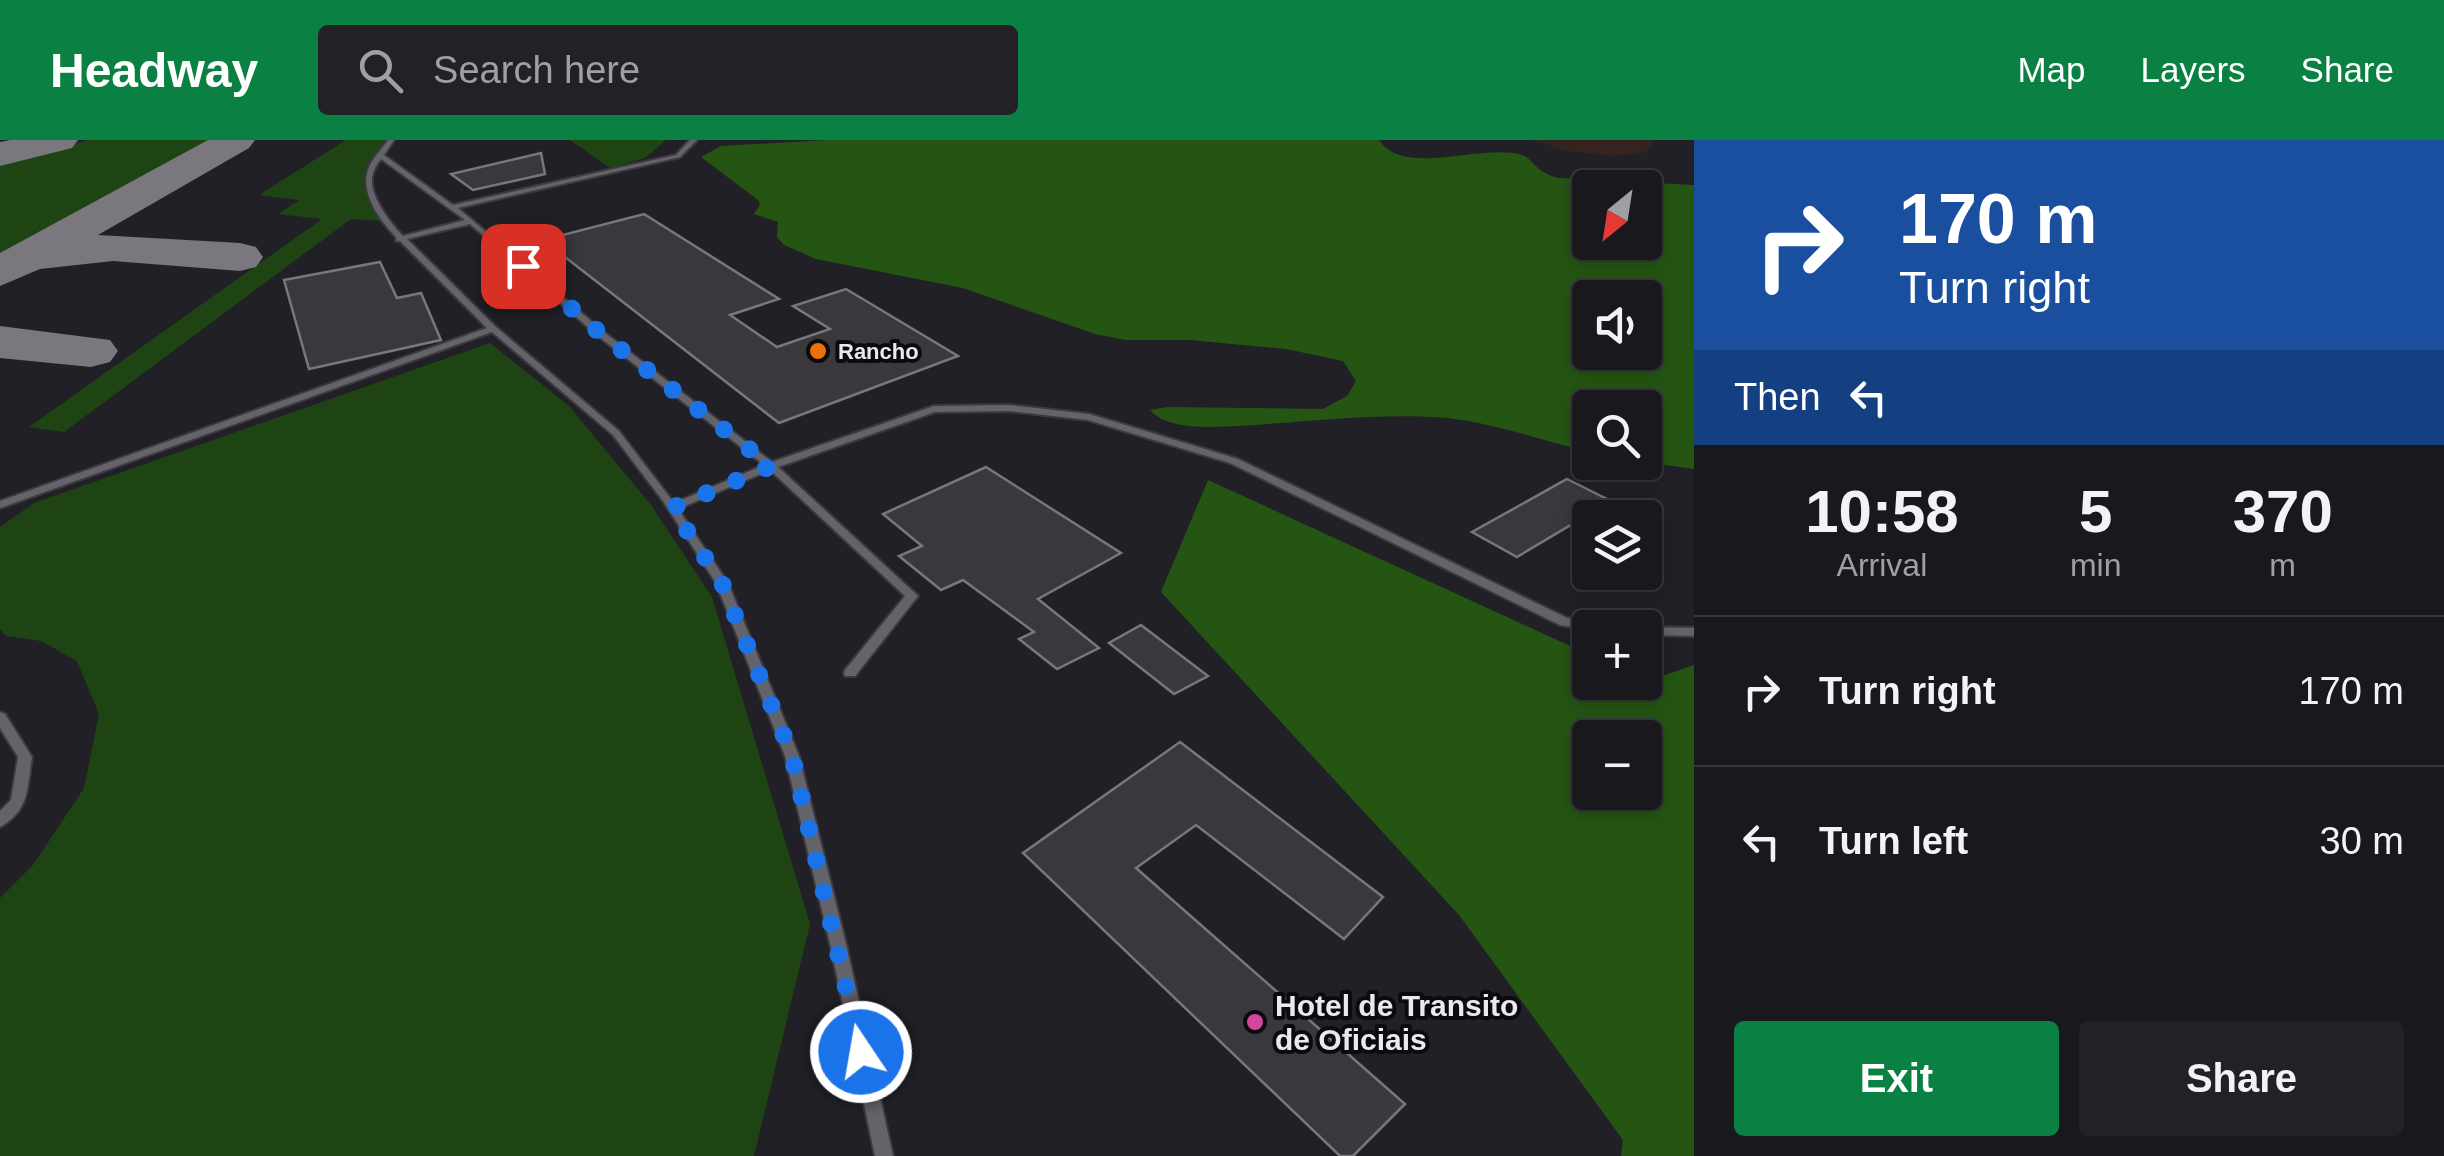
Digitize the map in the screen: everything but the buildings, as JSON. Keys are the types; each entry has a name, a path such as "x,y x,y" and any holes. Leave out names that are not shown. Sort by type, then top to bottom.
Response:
{"lane":[{"path":"391,140 380,154 368,184 375,208 399,238 493,328 616,434 722,583 792,756 884,1156"},
{"path":"452,207 678,156 694,140"},
{"path":"380,154 471,221 601,334 771,466 912,596 850,673"},
{"path":"399,238 471,221"},
{"path":"0,505 493,328"},
{"path":"672,508 771,466 934,409 1009,408 1089,417 1234,461 1572,623"},
{"path":"1662,631 1694,632"},
{"path":"0,717 25,757 18,802 0,821"}],"shaded area":[{"path":"1534,140 1654,143 1644,153 1612,156 1567,151"}],"green space":[{"path":"89,140 212,140 0,256 0,162"},
{"path":"346,140 396,140 379,154 368,184 384,221 351,219 64,432 29,427 322,219 278,214 299,200 259,195"},
{"path":"570,140 666,140 645,158 610,168"},
{"path":"828,140 1379,140 1406,157 1505,152 1522,155 1559,178 1572,179 1572,260 1662,260 1662,183 1694,185 1694,469 1662,464 1662,390 1572,390 1572,447 1465,420 1422,416 1216,427 1168,422 1150,410 1323,409 1347,396 1356,381 1343,361 1286,349 1190,340 1126,340 1095,334 963,288 816,259 784,245 777,237 778,222 754,214 760,205 758,200 701,157 721,146"},
{"path":"490,343 569,406 651,505 712,597 810,924 754,1156 0,1156 0,898 33,865 84,788 99,714 77,661 41,641 6,636 0,629 0,527 34,503"},
{"path":"1208,480 1572,647 1572,700 1662,700 1662,676 1694,665 1694,1156 1621,1156 1623,1140 1459,915 1161,592"}],"taxiway":[{"path":"0,154 59,140"},
{"path":"0,272 236,140"},
{"path":"44,256 113,247 240,257"},
{"path":"0,342 91,351"}],"place":[{"name":"Rancho","path":"818,351"},
{"name":"Hotel de Transito de Oficiais","path":"1255,1022"}],"route":[{"path":"523,266 601,334 771,466 672,508 722,583 792,756 861,1052"}]}
